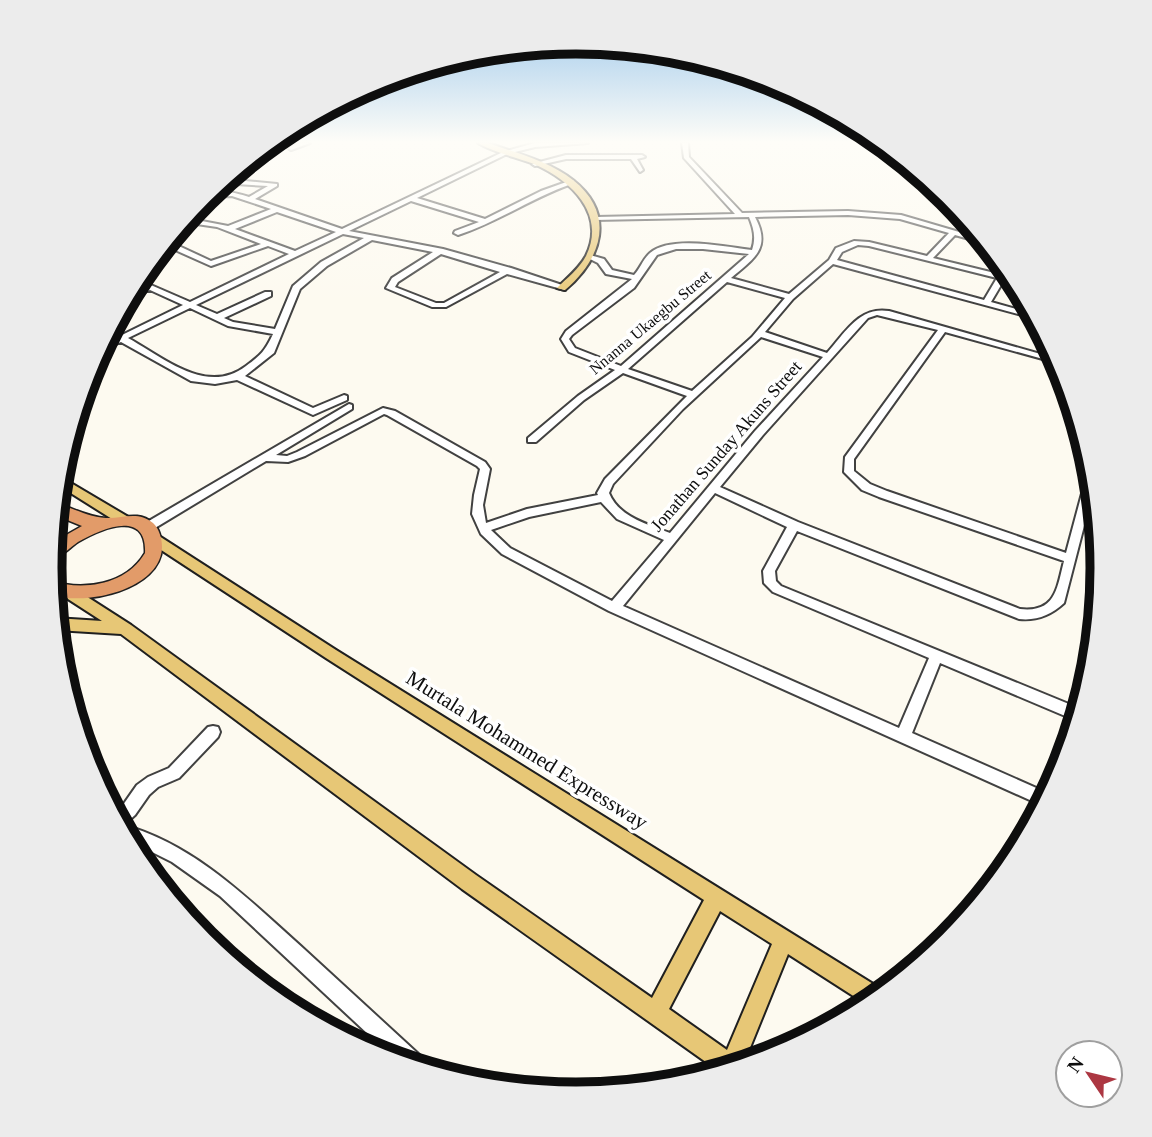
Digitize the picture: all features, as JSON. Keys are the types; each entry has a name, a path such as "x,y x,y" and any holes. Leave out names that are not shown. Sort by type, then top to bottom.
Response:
{"highway":[{"path":"63,593 101,592 135,574 151,556 150,534 121,521 80,520 65,513"},
{"path":"63,543 82,530 121,521"}],"main road":[{"path":"562,288 574,278 590,257 596,236 596,219 587,196"},
{"path":"69,487 121,521"},
{"name":"Murtala Mohammed Expressway","path":"150,534 267,613 867,992"},
{"path":"63,595 126,629 469,882 722,1061"},
{"path":"65,624 126,629"},
{"path":"655,1013 717,897"},
{"path":"737,1056 785,940"}],"street":[{"path":"240,196 343,232 440,251 562,288"},
{"path":"251,199 256,196"},
{"path":"115,341 418,196"},
{"path":"458,233 489,222 538,196"},
{"path":"695,395 572,350 565,339 569,333 631,286 652,255 665,250 701,247 755,253 759,245 757,226 725,196"},
{"path":"412,199 489,222"},
{"path":"228,229 278,209"},
{"path":"596,219 848,214 901,217 970,238"},
{"path":"195,222 228,229 295,254"},
{"path":"929,258 953,233"},
{"path":"118,336 194,379 215,381 238,377 269,353 296,288 311,273 370,239"},
{"path":"670,538 619,514 606,503 603,494 609,482 622,465 758,333 790,297 832,261 839,250 857,243 929,258 1000,277"},
{"path":"174,247 211,264 267,244"},
{"path":"440,251 395,280 390,288 435,305 446,305 508,270"},
{"name":"Nnanna Ukaegbu Street","path":"532,440 581,398 621,370 755,253"},
{"path":"590,257 601,261 609,272 639,276"},
{"path":"832,261 1022,313"},
{"path":"726,279 790,297"},
{"path":"985,303 1001,279"},
{"path":"146,286 216,318 247,327 279,331"},
{"path":"144,290 149,288"},
{"path":"216,318 268,294"},
{"path":"871,313 886,313 1045,358"},
{"name":"Jonathan Sunday Akuns Street","path":"614,608 759,433 871,313"},
{"path":"943,329 849,459 849,471 866,487 883,494 1071,559"},
{"path":"758,333 828,356"},
{"path":"150,534 346,402 313,412 238,377"},
{"path":"265,458 288,459 373,414 391,413 481,464 485,469 475,502 490,538 506,551 614,608 1037,796"},
{"path":"715,489 794,525 1019,614 1032,616 1040,614 1060,600 1086,500"},
{"path":"484,528 527,513 604,498"},
{"path":"794,525 769,571 770,583 777,589 1070,711"},
{"path":"903,736 936,657"},
{"path":"124,813 153,782 174,773 213,732"},
{"path":"138,838 183,859 226,890 401,1052"}]}
